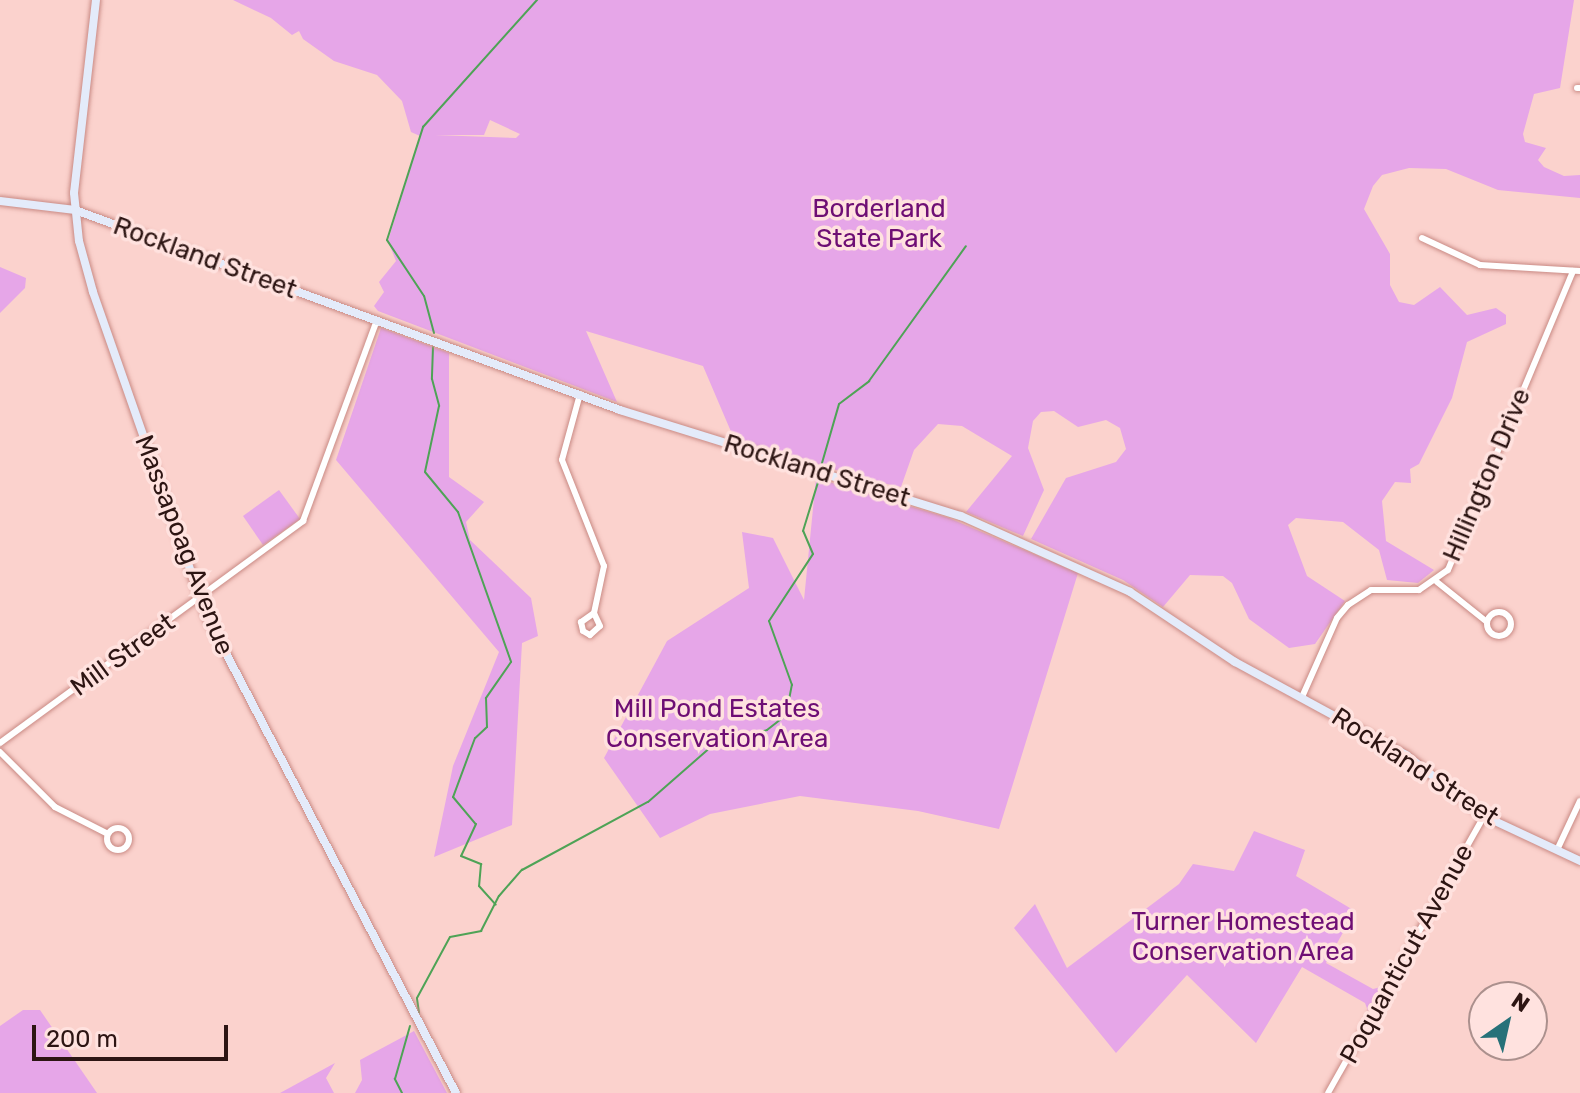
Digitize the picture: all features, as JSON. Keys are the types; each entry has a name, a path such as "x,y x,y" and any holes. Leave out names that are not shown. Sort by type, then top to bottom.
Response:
{"street":[{"name":"Massapoag Avenue","path":"96,0 79,126 75,210 93,292 200,599 456,1093"},
{"name":"Rockland Street","path":"0,201 75,210 580,394 961,516 1104,577 1235,662 1406,755 1484,816 1580,861"},
{"path":"1422,238 1480,265 1576,271"},
{"name":"Hillington Drive","path":"1302,697 1337,618 1348,605 1371,590 1419,590 1437,582 1448,570 1576,271"},
{"name":"Mill Street","path":"0,743 200,599 306,516 377,320"},
{"path":"580,394 562,460 601,554 604,581 594,613"},
{"path":"1437,582 1487,622 1496,635 1507,632 1511,624 1499,611 1487,622"},
{"path":"0,752 55,807 108,834"},
{"path":"1557,850 1580,801"},
{"name":"Poquanticut Avenue","path":"1328,1093 1484,816"}],"green space":[{"name":"Borderland State Park","path":"233,0 1574,0 1560,88 1534,94 1523,134 1525,142 1546,148 1538,160 1544,167 1564,176 1580,175 1580,198 1498,190 1446,169 1409,168 1382,175 1373,186 1364,209 1390,254 1390,285 1399,302 1414,305 1440,287 1467,315 1496,308 1506,315 1506,324 1467,342 1452,398 1419,464 1410,469 1411,483 1395,482 1382,501 1386,541 1434,570 1418,583 1387,580 1379,550 1343,522 1296,518 1288,525 1307,576 1345,601 1315,644 1289,648 1249,619 1232,583 1223,576 1190,575 1163,607 1123,580 1031,539 1066,478 1116,462 1126,449 1120,428 1106,420 1078,427 1054,411 1041,412 1033,421 1028,448 1044,490 1023,536 966,512 1012,456 962,426 938,424 914,450 901,487 735,441 703,366 586,331 617,402 378,311 374,306 384,292 379,282 396,261 388,241 420,136 411,132 402,101 377,75 334,61 303,39 299,31 292,35 271,18","holes":["490,120 520,134 516,138 435,135 484,135"]},
{"path":"0,267 26,278 25,288 0,313"},
{"path":"381,328 449,353 449,477 484,502 466,522 470,540 531,598 538,636 522,643 512,825 434,857 453,766 499,652 336,460"},
{"name":"Mill Pond Estates Conservation Area","path":"816,478 949,518 1078,573 999,829 918,811 800,796 710,814 660,838 604,758 667,641 749,588 742,532 773,538 804,600"},
{"path":"279,490 300,519 263,545 243,516"},
{"name":"Turner Homestead Conservation Area","path":"1254,831 1305,850 1296,876 1355,911 1326,963 1373,989 1381,987 1368,1011 1365,1003 1302,967 1256,1043 1187,975 1116,1053 1014,928 1035,904 1067,968 1179,884 1193,864 1234,871"},
{"path":"23,1010 40,1010 97,1093 0,1093 0,1026"},
{"path":"414,1031 447,1093 355,1093 362,1080 360,1060"},
{"path":"335,1063 326,1078 334,1093 280,1093"}],"waterway":[{"path":"434,333 424,296 387,240 423,127 537,0"},
{"path":"822,463 839,404 869,381 966,246"},
{"path":"433,347 432,379 439,406 425,472 458,512 511,662 486,698 487,727 475,738 453,797 476,824 461,856 481,864 479,886 496,905"},
{"path":"419,1013 417,998 450,937 481,931 499,896 522,870 648,802 712,746 767,730 786,715 792,685 769,621 813,554 803,531 819,479"},
{"path":"402,1093 395,1079 410,1026"}]}
